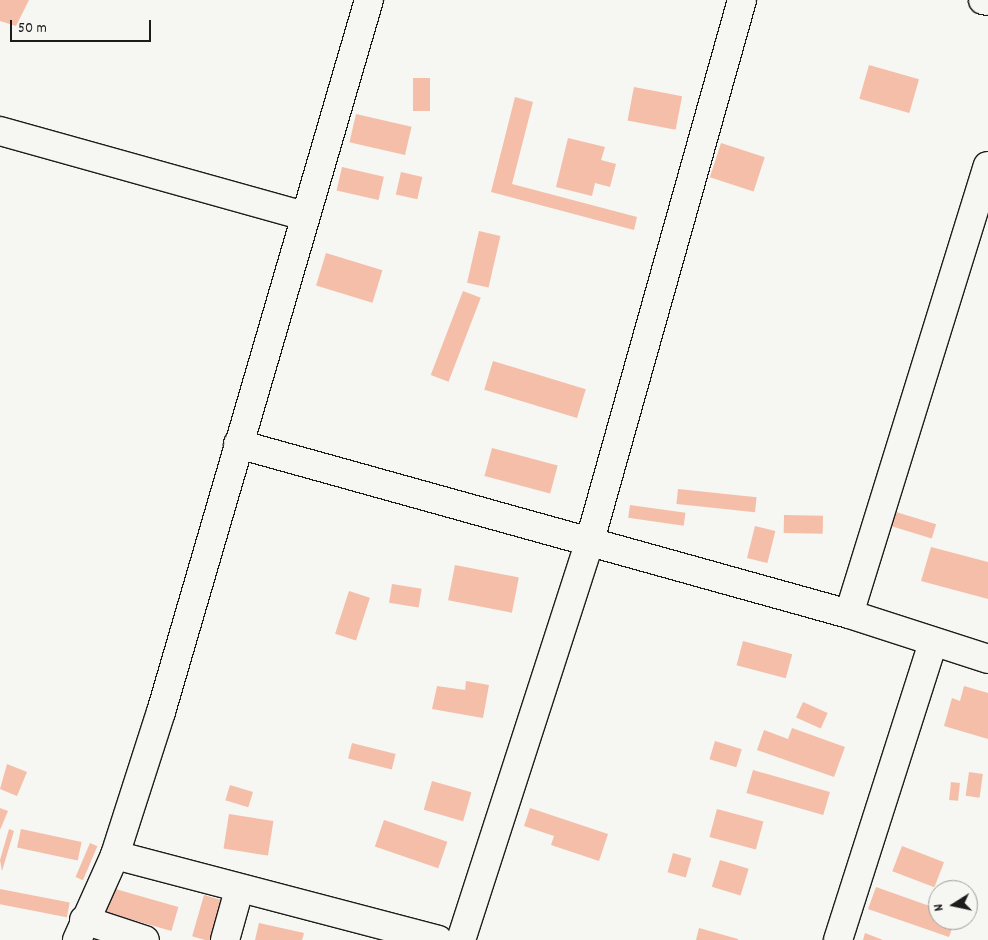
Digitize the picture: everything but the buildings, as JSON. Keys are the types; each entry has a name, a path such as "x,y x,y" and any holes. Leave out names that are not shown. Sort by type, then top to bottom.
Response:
{"street":[{"path":"145,940 80,930 114,855 238,444 368,0"},
{"path":"461,940 589,544 742,0"},
{"path":"983,0 988,1"},
{"path":"0,131 304,216"},
{"path":"849,614 988,166"},
{"path":"238,444 589,544 849,614 933,644 988,659"},
{"path":"838,940 933,644"},
{"path":"114,855 239,890 429,939"},
{"path":"225,940 239,890"}]}
